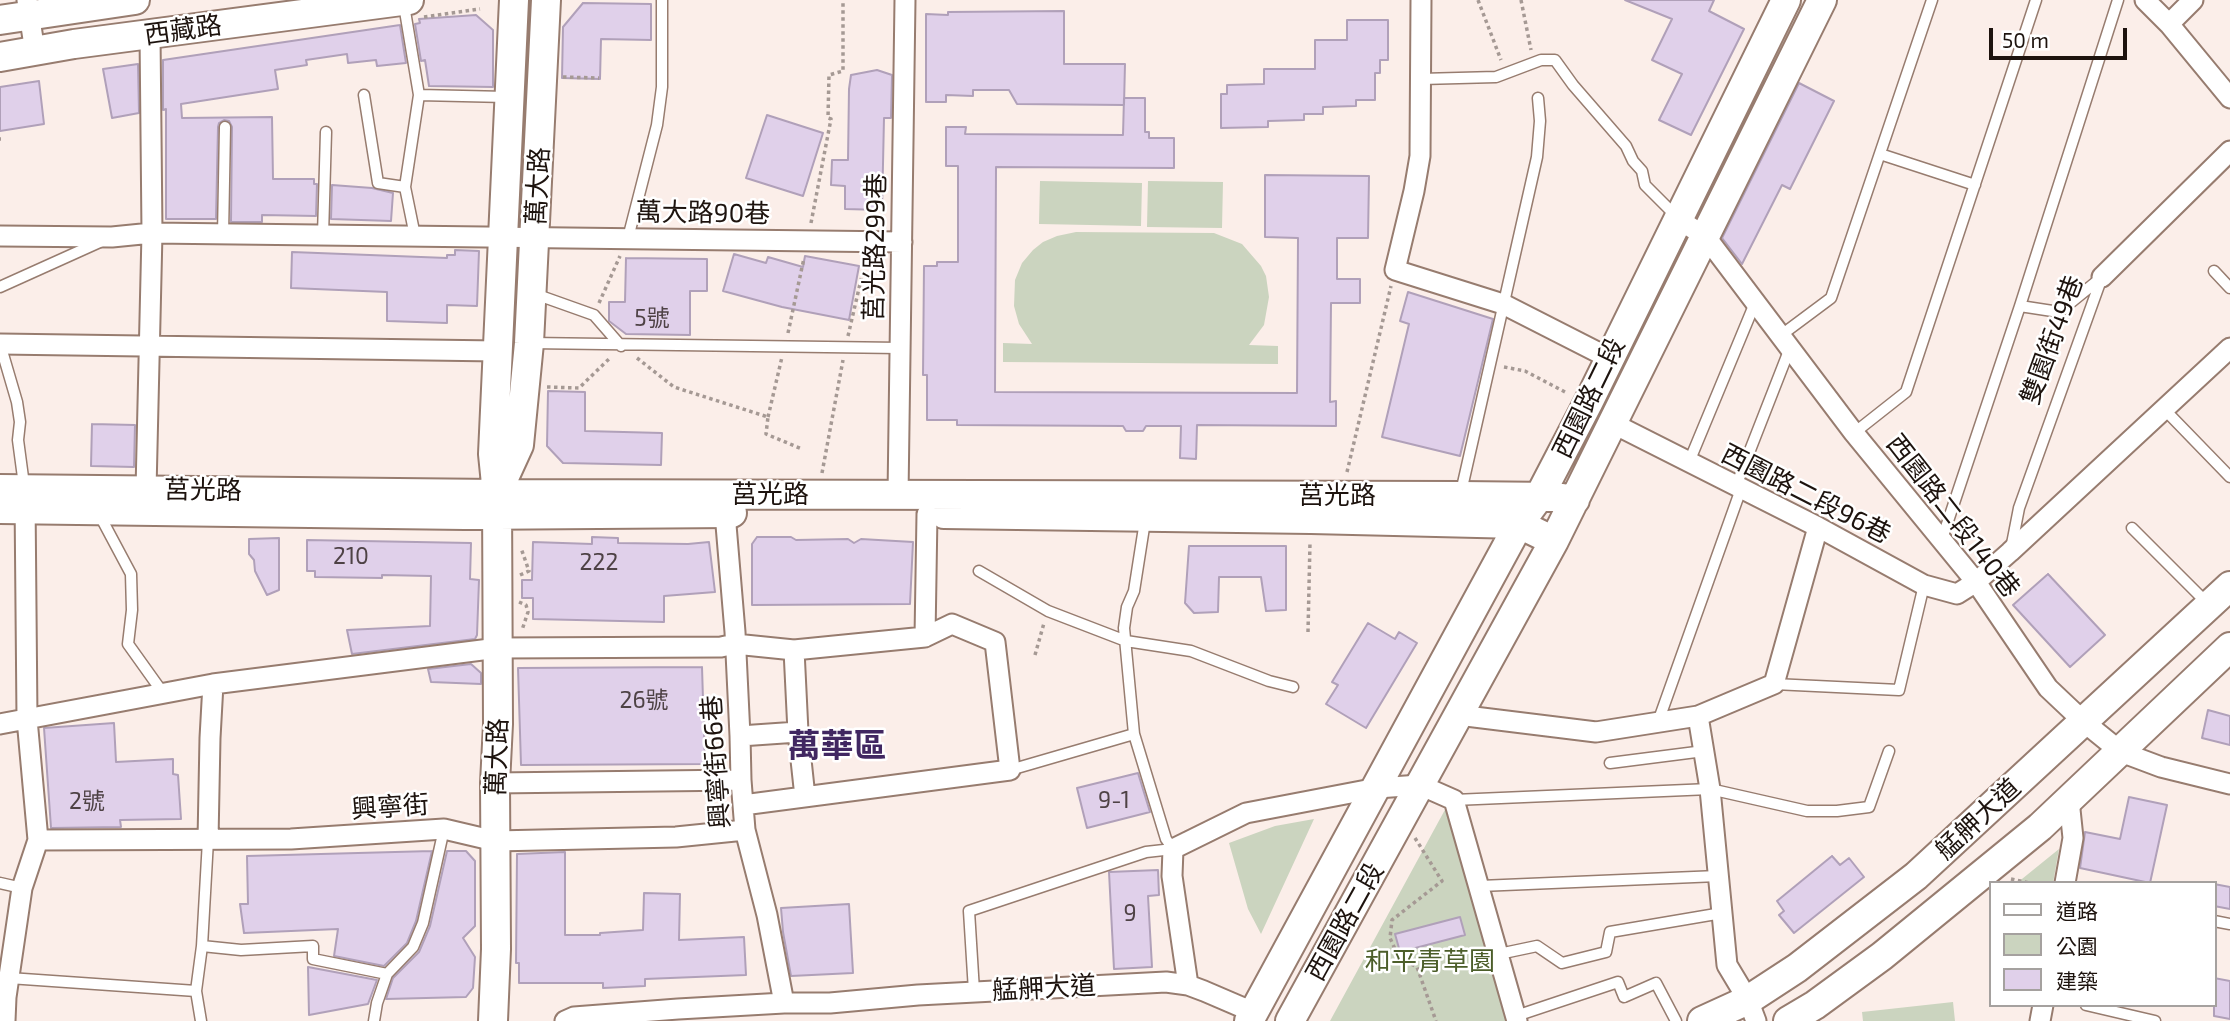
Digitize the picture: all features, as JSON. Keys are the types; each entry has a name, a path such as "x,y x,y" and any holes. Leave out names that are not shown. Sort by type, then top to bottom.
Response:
{"main road":[{"name":"西藏路","path":"0,20 28,7 135,0"},
{"name":"西藏路","path":"0,57 74,44 406,0"},
{"name":"萬大路","path":"493,1021 498,724 494,454 513,0"},
{"name":"萬大路","path":"496,505 519,445 525,386 546,0"},
{"name":"西園路二段","path":"1251,1016 1519,524 1539,497 1588,404 1786,0"},
{"name":"西園路二段","path":"1290,1021 1555,541 1822,0"},
{"name":"莒光路","path":"12,499 146,490 725,513 1311,519 1519,524"},
{"name":"莒光路","path":"12,499 98,512 496,505 818,494 1341,495 1539,497 1575,500"},
{"path":"1519,524 1555,541"},
{"name":"艋舺大道","path":"1702,1021 1752,1011 1797,968 1916,876 2230,586"},
{"name":"艋舺大道","path":"1787,1021 1815,1005 1882,956 2040,827 2230,647"}],"street":[{"name":"莒光路299巷","path":"898,495 905,0"},
{"path":"1422,0 1420,156 1415,191 1395,270 1503,304 1609,358"},
{"path":"2145,0 2169,24 2230,98"},
{"path":"2169,24 2193,0"},
{"path":"28,7 36,52"},
{"path":"146,490 151,348 150,34"},
{"name":"雙園街49巷","path":"2102,277 2230,151"},
{"name":"西園路二段140巷","path":"1678,219 1706,237 1854,433 1976,582 2048,688 2121,752 2161,768 2230,784"},
{"name":"萬大路90巷","path":"0,236 111,237 152,233 902,242"},
{"path":"0,344 498,351"},
{"path":"1976,582 2230,348"},
{"name":"西園路二段96巷","path":"1614,424 1818,527 1924,585 1957,594 1976,582"},
{"path":"5,1021 5,990 22,888 38,840 12,499"},
{"name":"興寧街66巷","path":"725,513 745,830 767,915 784,1003"},
{"path":"925,637 927,514"},
{"path":"1458,715 1596,732 1698,716 1774,684 1818,527"},
{"path":"0,724 213,684 498,648 721,647 735,644 794,650 925,637 952,624 995,642 1010,771 743,805"},
{"path":"794,650 798,732 805,797"},
{"path":"208,840 209,738 213,684"},
{"path":"1698,716 1710,789 1727,965 1752,1011"},
{"path":"740,736 798,732"},
{"path":"495,783 741,780"},
{"path":"1188,985 1172,876 1173,849 1245,813 1377,788 1420,785 1454,800 1517,1018"},
{"path":"2065,881 2073,838 2068,800"},
{"name":"興寧街","path":"38,840 208,840 343,836 444,829 495,841 676,837 745,830"},
{"name":"艋舺大道","path":"565,1021 574,1017 784,1003 830,1003 974,991 1166,982 1188,985 1251,1016"},
{"path":"815,1021 830,1003"}],"lane":[{"path":"406,0 419,95 405,187 415,236"},
{"path":"628,238 657,125 662,86 662,0"},
{"path":"1658,722 1785,342 1831,298 1932,0"},
{"path":"1854,433 1906,392 2036,0"},
{"path":"1942,540 2118,0"},
{"path":"1421,79 1474,79 1507,74 1541,60 1555,60 1626,146 1642,171 1645,185 1678,219"},
{"path":"364,95 378,183 405,187"},
{"path":"419,95 509,97"},
{"path":"1460,496 1537,157 1540,121 1538,98"},
{"path":"223,235 225,127"},
{"path":"323,235 326,132"},
{"path":"1880,155 1975,185"},
{"path":"0,287 111,237"},
{"path":"2214,271 2230,288"},
{"path":"2020,306 2059,312 2102,277"},
{"name":"雙園街49巷","path":"2010,552 2019,508 2102,277"},
{"path":"531,293 594,315 621,345"},
{"path":"1689,462 1755,303"},
{"path":"529,343 900,348"},
{"path":"0,344 20,422 12,499"},
{"path":"2164,409 2230,477"},
{"path":"98,512 131,574 132,610 128,645 163,693"},
{"path":"974,991 969,911 1146,852 1173,849 1166,839 1134,734 1124,628 1127,607 1134,591 1146,517"},
{"path":"2132,528 2209,605"},
{"path":"979,571 1048,611 1126,641 1191,651 1269,681 1293,687"},
{"path":"1774,684 1899,690 1924,585"},
{"path":"1010,771 1134,734"},
{"path":"1610,763 1704,751"},
{"path":"1454,800 1710,789 1807,811 1837,811 1869,807 1889,751"},
{"path":"374,1021 387,974 413,947 423,923 444,829"},
{"path":"201,1021 196,990 202,946 208,840"},
{"path":"1480,886 1718,876"},
{"path":"0,883 22,888"},
{"path":"1499,954 1537,946 1562,963 1606,952 1610,932 1722,913"},
{"path":"202,946 241,950 313,946 313,959 387,974"},
{"path":"1517,1018 1618,982 1624,997 1656,983 1676,1021"},
{"path":"5,990 196,990"},
{"path":"2095,1007 2155,1021"}],"path":[{"path":"802,449 766,433 808,241 831,119 828,118 829,75 843,71 843,0"},
{"path":"1478,0 1507,74"},
{"path":"1521,0 1534,63"},
{"path":"543,77 599,78"},
{"path":"594,315 628,238"},
{"path":"818,494 869,242"},
{"path":"1341,495 1395,270"},
{"path":"525,386 579,388 621,345 674,387 768,417"},
{"path":"1490,363 1525,371 1588,404"},
{"path":"1308,632 1311,519"},
{"path":"518,576 529,571 520,546"},
{"path":"517,593 520,603 526,604 528,612 521,632 534,632"},
{"path":"1035,655 1048,611"},
{"path":"1403,818 1442,881 1392,920 1390,938 1399,958 1417,967 1436,1021"},
{"path":"2004,878 2019,881"}],"green space":[{"path":"1040,181 1142,183 1141,226 1039,224"},
{"path":"1148,181 1223,182 1222,228 1147,227"},
{"path":"1076,232 1214,233 1242,244 1261,266 1266,276 1269,297 1264,325 1249,345 1278,346 1278,364 1003,362 1003,343 1032,344 1019,324 1014,306 1015,280 1022,263 1043,242"},
{"name":"和平青草園","path":"1447,806 1507,1021 1330,1021"},
{"path":"1314,819 1261,934 1248,909 1229,843 1275,826"},
{"path":"2059,849 2053,881 2019,881"},
{"path":"1953,1002 1955,1021 1863,1021 1862,1012"}],"building":[{"path":"1625,0 1714,0 1709,11 1744,29 1691,135 1659,120 1682,74 1652,60 1672,19"},
{"path":"583,3 651,4 651,40 601,39 600,79 562,78 563,27"},
{"path":"1064,11 1064,64 1125,64 1124,105 1017,104 1009,90 973,90 973,96 946,95 946,102 926,102 926,14"},
{"path":"476,15 493,30 493,87 429,86 425,60 421,61 415,24 420,23 419,19"},
{"path":"1347,20 1388,20 1388,60 1380,60 1380,73 1375,73 1375,100 1356,100 1356,106 1323,107 1323,114 1304,114 1304,120 1268,121 1268,127 1221,128 1221,94 1227,94 1227,85 1264,84 1264,69 1315,69 1315,40 1347,40"},
{"path":"400,25 406,63 377,66 376,60 348,63 347,54 306,60 307,65 275,70 278,89 181,104 182,118 272,117 273,179 314,179 314,184 317,184 316,216 262,215 262,222 231,222 232,127 229,121 224,120 218,127 216,219 166,219 163,60"},
{"path":"138,64 139,113 112,118 103,69"},
{"path":"877,70 892,75 891,118 884,118 882,210 845,209 845,186 831,185 832,160 848,160 851,75"},
{"path":"39,81 44,124 0,131 0,87"},
{"path":"1799,83 1834,101 1790,189 1782,185 1742,264 1722,238"},
{"path":"1124,98 1145,98 1145,132 1149,132 1149,138 1174,138 1174,168 996,167 995,392 1297,393 1298,238 1265,237 1265,175 1369,176 1368,238 1337,238 1337,279 1360,279 1360,303 1331,303 1330,402 1336,401 1336,426 1197,425 1196,459 1180,458 1181,426 1146,426 1143,431 1126,431 1123,426 957,425 957,420 927,420 927,375 923,375 924,266 937,266 937,262 958,262 958,166 946,166 946,127 966,127 965,134 1123,135"},
{"path":"767,115 823,133 803,196 746,178"},
{"path":"332,185 372,188 393,193 391,221 331,219"},
{"path":"455,250 479,251 477,306 447,305 447,323 387,321 387,292 291,288 292,252 447,258 447,255 455,255"},
{"path":"734,254 766,263 768,257 803,267 805,256 859,266 849,320 782,307 723,291"},
{"path":"626,258 707,259 707,291 690,291 690,335 626,334 609,321 609,302 625,302"},
{"path":"1408,292 1493,319 1460,456 1382,437 1409,324 1400,321"},
{"path":"548,391 585,392 585,431 662,433 661,465 563,463 547,446"},
{"path":"92,424 135,425 134,467 91,466"},
{"path":"592,537 618,538 618,543 709,542 715,592 664,596 664,622 533,619 533,598 522,598 522,580 532,580 533,542 592,544"},
{"path":"757,537 791,537 796,540 848,539 854,543 861,539 913,542 910,604 752,605 752,544"},
{"path":"279,538 279,590 267,595 255,571 254,560 249,554 249,539"},
{"path":"307,540 471,543 470,579 479,580 475,639 352,654 347,630 430,626 431,576 315,577 315,571 307,571"},
{"path":"1189,546 1286,546 1286,610 1266,611 1261,577 1219,577 1218,612 1194,613 1185,603"},
{"path":"2048,574 2105,635 2070,667 2013,605"},
{"path":"1368,623 1395,639 1399,632 1417,643 1366,728 1326,704 1338,685 1332,682"},
{"path":"471,664 481,673 481,684 431,682 428,669"},
{"path":"702,667 705,764 521,765 518,668"},
{"path":"2208,710 2230,716 2230,745 2202,738"},
{"path":"114,723 116,762 173,759 173,774 178,775 181,819 120,820 121,827 51,828 44,728"},
{"path":"1138,773 1150,812 1087,828 1077,788"},
{"path":"2129,797 2167,805 2150,881 2080,868 2085,832 2120,839"},
{"path":"432,851 416,921 407,943 384,966 334,956 338,929 244,933 240,904 248,904 247,856"},
{"path":"447,851 466,851 475,861 475,926 463,938 475,957 473,988 466,997 386,999 393,978 419,952 430,926"},
{"path":"565,852 565,935 600,935 643,930 644,893 680,894 679,940 744,937 746,975 645,979 645,986 603,988 603,983 519,983 519,963 516,963 517,854"},
{"path":"1832,856 1840,865 1849,858 1864,877 1794,933 1779,915 1784,911 1777,901"},
{"path":"1158,870 1159,895 1148,896 1152,967 1114,969 1109,872"},
{"path":"2216,884 2230,887 2230,909 2216,906"},
{"path":"849,904 853,973 791,976 781,908"},
{"path":"1460,917 1465,935 1400,952 1395,934"},
{"path":"308,967 377,980 368,1004 309,1015"},
{"path":"2216,978 2230,981 2230,1019 2214,1016"}],"district":[{"name":"萬華區","path":"837,746"}]}
